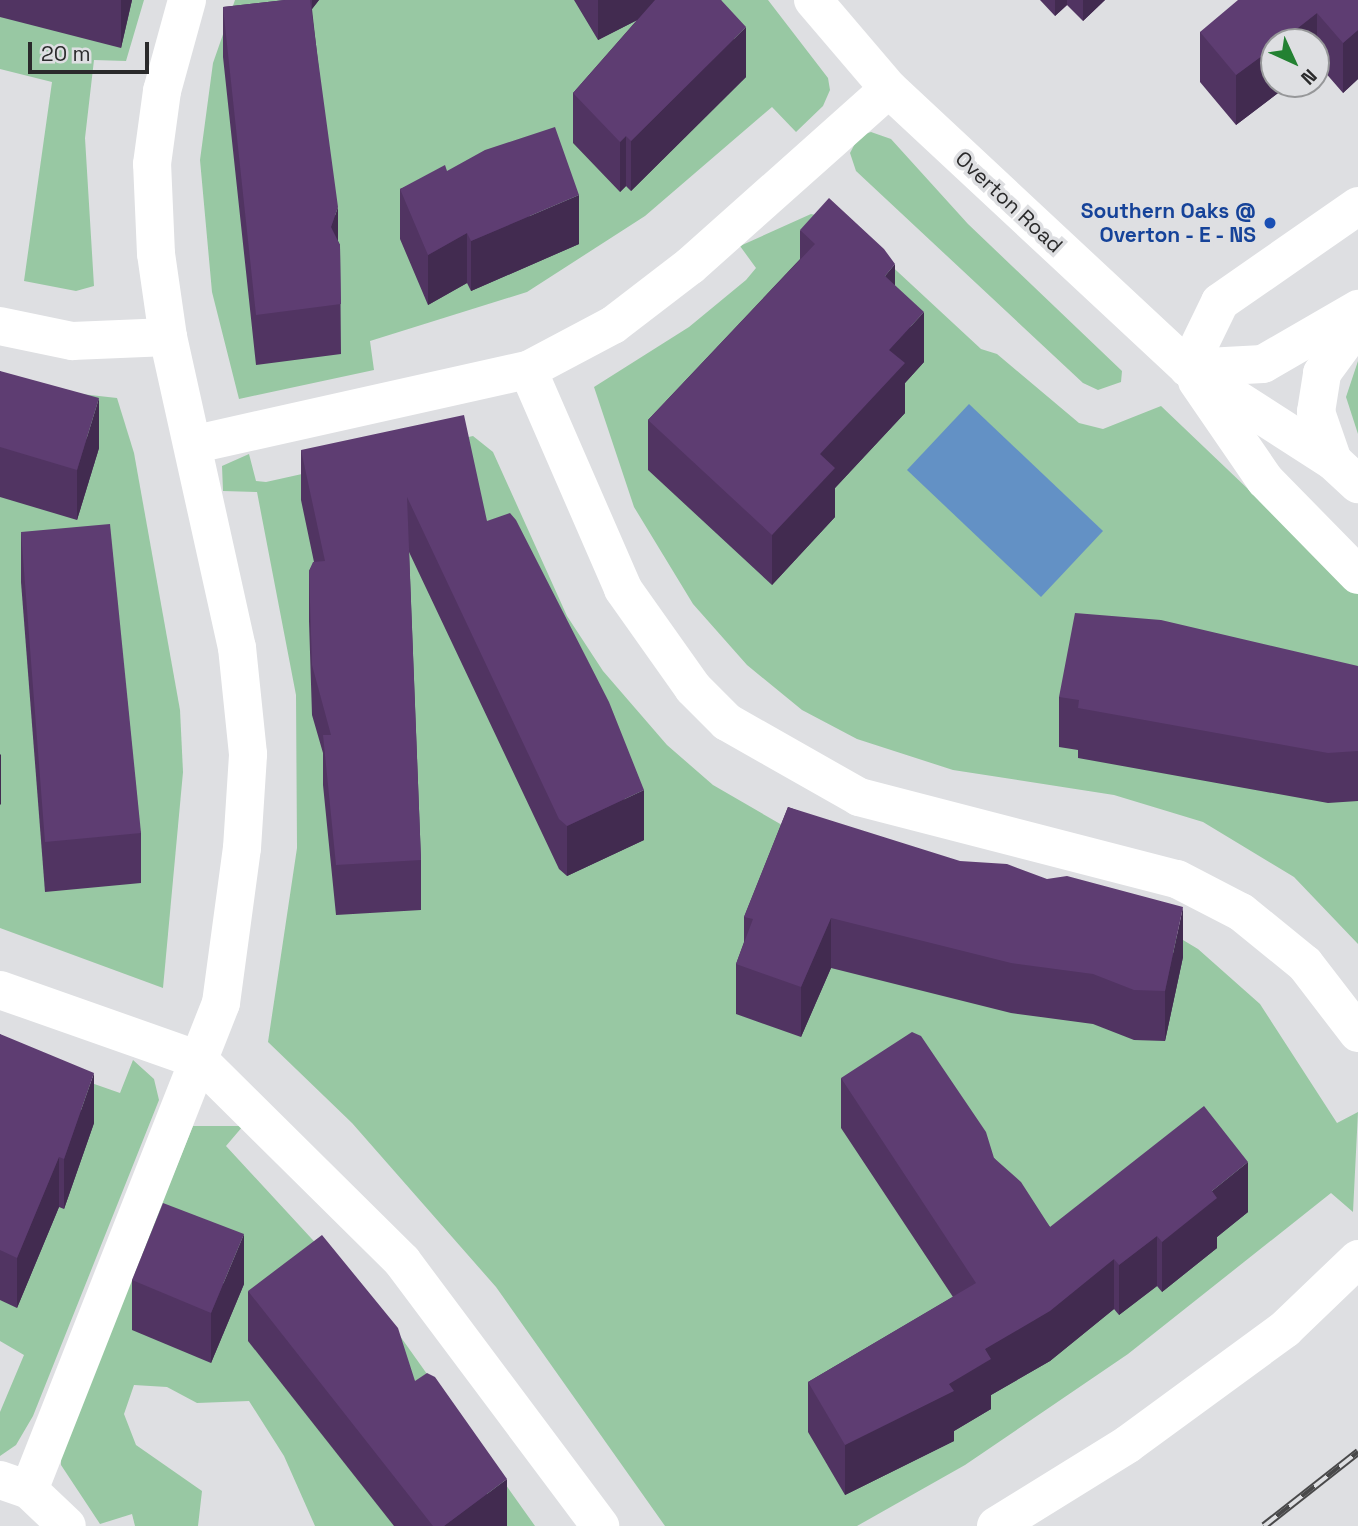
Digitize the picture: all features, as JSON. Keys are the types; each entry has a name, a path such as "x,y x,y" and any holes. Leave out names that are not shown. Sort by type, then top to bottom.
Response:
{"street":[{"path":"67,1526 14,1485 199,1060 221,1003 232,941 248,754 226,574 168,337 152,163 162,91 187,0"},
{"name":"Overton Road","path":"813,0 889,89 1188,368 1345,473"},
{"path":"196,444 528,370 613,325 690,266 889,89"},
{"path":"1188,368 1220,302 1358,206"},
{"path":"1188,368 1263,364 1358,309"},
{"path":"1345,473 1316,412 1322,373 1358,324"},
{"path":"0,326 72,341 168,337"},
{"path":"1188,368 1265,480 1358,575"},
{"path":"528,370 623,589 685,678 727,722 859,797 1177,879 1241,912 1305,964 1358,1033"},
{"path":"0,990 199,1060 402,1261 600,1526"},
{"path":"996,1526 1128,1444 1285,1328 1358,1259"}],"green space":[{"path":"0,0 144,0 126,61 94,60 85,138 94,286 76,291 24,281 52,82 0,69"},
{"path":"235,0 768,0 828,78 830,90 823,106 796,132 772,107 645,216 527,292 370,341 374,370 239,399 212,292 200,160 213,63"},
{"path":"871,132 891,139 968,224 1122,371 1121,382 1098,390 1083,383 856,171 850,153 859,136"},
{"path":"811,214 843,221 981,349 997,354 1079,423 1103,429 1161,406 1358,594 1358,944 1294,877 1203,822 1114,795 953,770 857,739 802,710 747,665 693,604 634,507 594,387 689,327 746,280 756,268 740,246"},
{"path":"1358,361 1358,434 1346,397"},
{"path":"0,385 117,398 134,453 180,710 183,772 163,988 0,928"},
{"path":"473,436 493,452 567,616 603,671 667,745 713,785 782,825 1178,937 1198,949 1260,1004 1337,1123 1358,1112 1353,1212 1331,1193 1128,1354 965,1465 857,1526 665,1526 496,1287 352,1123 268,1042 297,848 296,695 257,492 223,491 222,466 249,454 256,481 266,482"},
{"path":"0,1051 120,1093 133,1060 154,1079 159,1100 33,1416 16,1445 0,1456 0,1412 24,1355 0,1341"},
{"path":"193,1126 243,1126 226,1146 395,1329 535,1526 315,1526 284,1456 249,1401 197,1403 167,1387 134,1385 124,1414 136,1445 202,1491 198,1526 135,1526 132,1514 100,1524 61,1465 61,1452"}],"water":[{"path":"969,404 1103,531 1041,597 907,470"}],"building":[{"path":"310,0 338,207 331,227 340,245 341,304 256,315 223,7"},
{"path":"655,0 721,0 746,27 631,141 626,136 620,142 573,93"},
{"path":"1238,0 1358,0 1358,30 1343,43 1317,13 1298,28 1260,28 1260,57 1236,75 1200,32"},
{"path":"555,127 579,195 471,241 467,233 428,255 400,189 445,165 447,171 485,150"},
{"path":"829,198 884,249 895,264 885,276 924,312 889,350 905,363 820,454 835,468 772,535 648,420 815,244 800,230"},
{"path":"0,371 99,398 77,470 0,447"},
{"path":"464,415 487,521 510,513 516,520 609,702 644,790 567,826 559,819 407,497 421,860 336,865 323,735 331,735 312,665 309,571 313,562 325,561 301,450"},
{"path":"110,524 141,833 45,842 21,532"},
{"path":"1075,613 1161,620 1358,666 1358,751 1328,753 1078,708 1079,700 1059,697"},
{"path":"788,807 960,861 1007,864 1047,879 1067,876 1183,907 1165,991 1134,990 1093,974 1011,963 831,918 801,987 736,964 753,919 744,917"},
{"path":"912,1032 921,1036 986,1132 994,1158 1021,1182 1050,1227 1204,1106 1248,1162 1212,1191 1217,1198 1162,1242 1157,1236 1119,1265 1114,1259 1050,1311 985,1349 991,1359 949,1384 954,1391 845,1445 808,1382 976,1283 841,1078"},
{"path":"0,1034 94,1073 64,1159 59,1157 17,1258 0,1250"},
{"path":"163,1203 244,1234 211,1313 132,1280"},
{"path":"322,1235 398,1328 415,1381 427,1373 435,1377 507,1479 444,1526 433,1526 248,1291"}],"railway":[{"path":"1264,1526 1358,1452"}],"place":[{"name":"Southern Oaks @ Overton - E - NS","path":"1270,223"}]}
